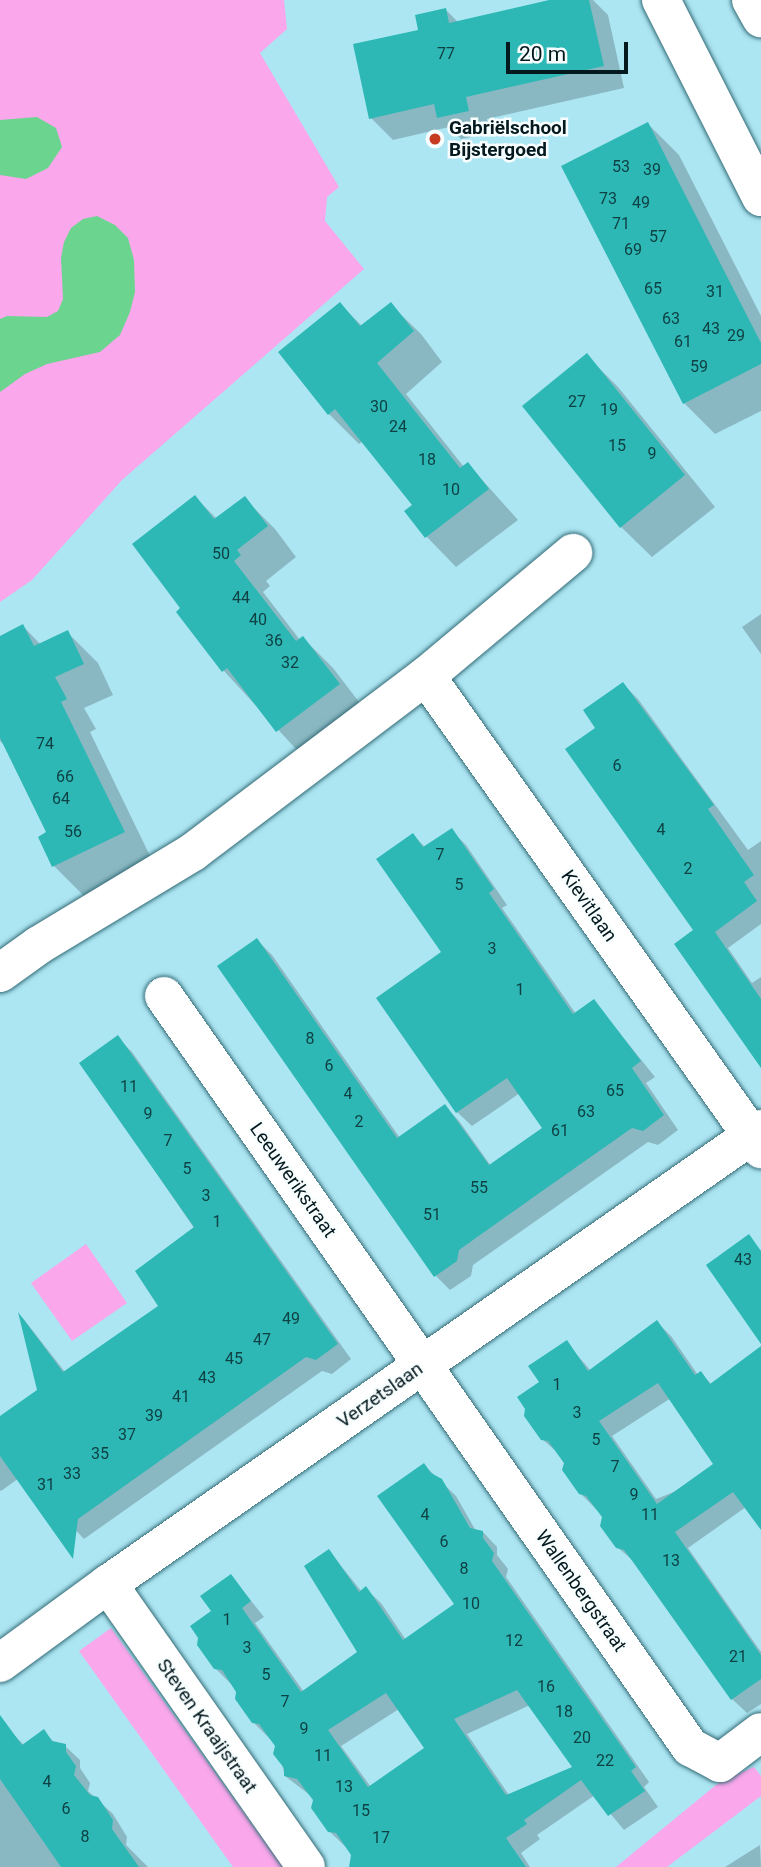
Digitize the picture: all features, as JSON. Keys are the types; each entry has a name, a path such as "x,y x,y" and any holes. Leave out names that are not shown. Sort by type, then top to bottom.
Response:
{"street":[{"path":"661,0 761,197"},
{"path":"751,0 761,18"},
{"path":"0,973 39,945 193,852 426,676 573,553"},
{"name":"Kievitlaan","path":"426,676 758,1138"},
{"name":"Leeuwerikstraat","path":"164,996 423,1365"},
{"name":"Verzetslaan","path":"0,1663 108,1584 423,1365 758,1138"},
{"name":"Wallenbergstraat","path":"423,1365 690,1747 720,1763 761,1732"},
{"name":"Steven Kraaijstraat","path":"108,1584 306,1867"}],"shaded area":[{"path":"0,0 284,0 287,29 260,53 339,187 327,197 325,221 364,269 122,480 32,580 0,602"},
{"path":"37,117 56,128 62,147 48,168 26,179 0,175 0,120"},
{"path":"97,216 115,225 128,238 134,260 135,292 120,335 100,352 47,364 25,374 0,392 0,319 7,316 47,317 58,311 63,299 61,258 64,242 71,228 83,219"},
{"path":"86,1244 127,1303 72,1341 31,1283"},
{"path":"111,1628 283,1867 233,1867 79,1651"},
{"path":"754,1767 761,1776 761,1796 667,1867 616,1867 722,1780"}],"building":[{"path":"549,0 589,0 604,66 466,97 469,111 437,118 434,104 369,119 353,44 418,30 415,15 446,8 449,23"},
{"path":"648,122 761,343 761,364 683,404 561,166"},
{"path":"340,302 360,326 391,302 414,331 377,363 460,468 468,462 489,489 425,538 404,511 412,505 335,409 328,415 278,352"},
{"path":"587,353 685,475 620,528 522,406"},
{"path":"195,495 214,519 245,496 268,526 237,550 241,555 234,561 296,641 303,636 340,684 276,732 227,668 222,672 176,612 180,608 132,544"},
{"path":"23,624 34,646 68,630 84,664 55,677 67,699 61,702 125,832 52,867 38,837 46,832 0,738 0,636"},
{"path":"623,682 714,805 708,809 754,875 744,882 757,901 715,932 761,999 761,1068 674,944 693,930 565,749 595,728 583,710"},
{"path":"452,828 494,889 489,893 573,1014 594,999 641,1061 632,1068 664,1115 643,1131 632,1128 545,1189 459,1250 457,1261 434,1277 217,966 257,938 397,1138 445,1104 489,1165 542,1128 507,1078 456,1113 376,998 441,952 376,859 413,833 423,847"},
{"path":"118,1035 338,1344 316,1360 306,1357 78,1519 73,1559 0,1456 0,1416 37,1390 18,1312 63,1372 158,1306 135,1271 194,1227 79,1063"},
{"path":"749,1234 761,1251 761,1344 706,1265"},
{"path":"657,1320 695,1375 701,1371 710,1384 761,1346 761,1530 733,1492 675,1532 761,1655 761,1679 731,1700 624,1550 616,1548 600,1526 602,1517 586,1496 579,1494 562,1470 564,1463 548,1441 541,1440 524,1416 525,1409 517,1397 539,1382 528,1366 567,1340 588,1371","holes":["658,1383 713,1464 657,1504 599,1421"]},
{"path":"424,1463 431,1473 442,1479 470,1528 483,1531 483,1538 494,1553 492,1561 636,1767 631,1771 645,1791 608,1816 581,1780 524,1820 527,1824 506,1838 526,1867 349,1867 351,1855 336,1833 328,1832 311,1808 313,1800 297,1779 284,1776 284,1768 273,1754 275,1746 259,1724 252,1723 235,1699 236,1692 222,1670 214,1669 197,1645 198,1638 190,1626 211,1611 200,1596 231,1574 251,1601 242,1608 301,1692 357,1652 304,1566 329,1549 359,1592 366,1586 403,1640 454,1604 377,1496","holes":["517,1690 572,1767 506,1795 454,1719","386,1693 424,1748 368,1787 328,1730"]},
{"path":"0,1715 22,1745 44,1729 52,1741 66,1744 66,1752 76,1766 74,1775 90,1795 98,1797 113,1820 112,1829 139,1867 61,1867 0,1779"}],"place":[{"name":"Gabriëlschool Bijstergoed","path":"435,139"}]}
